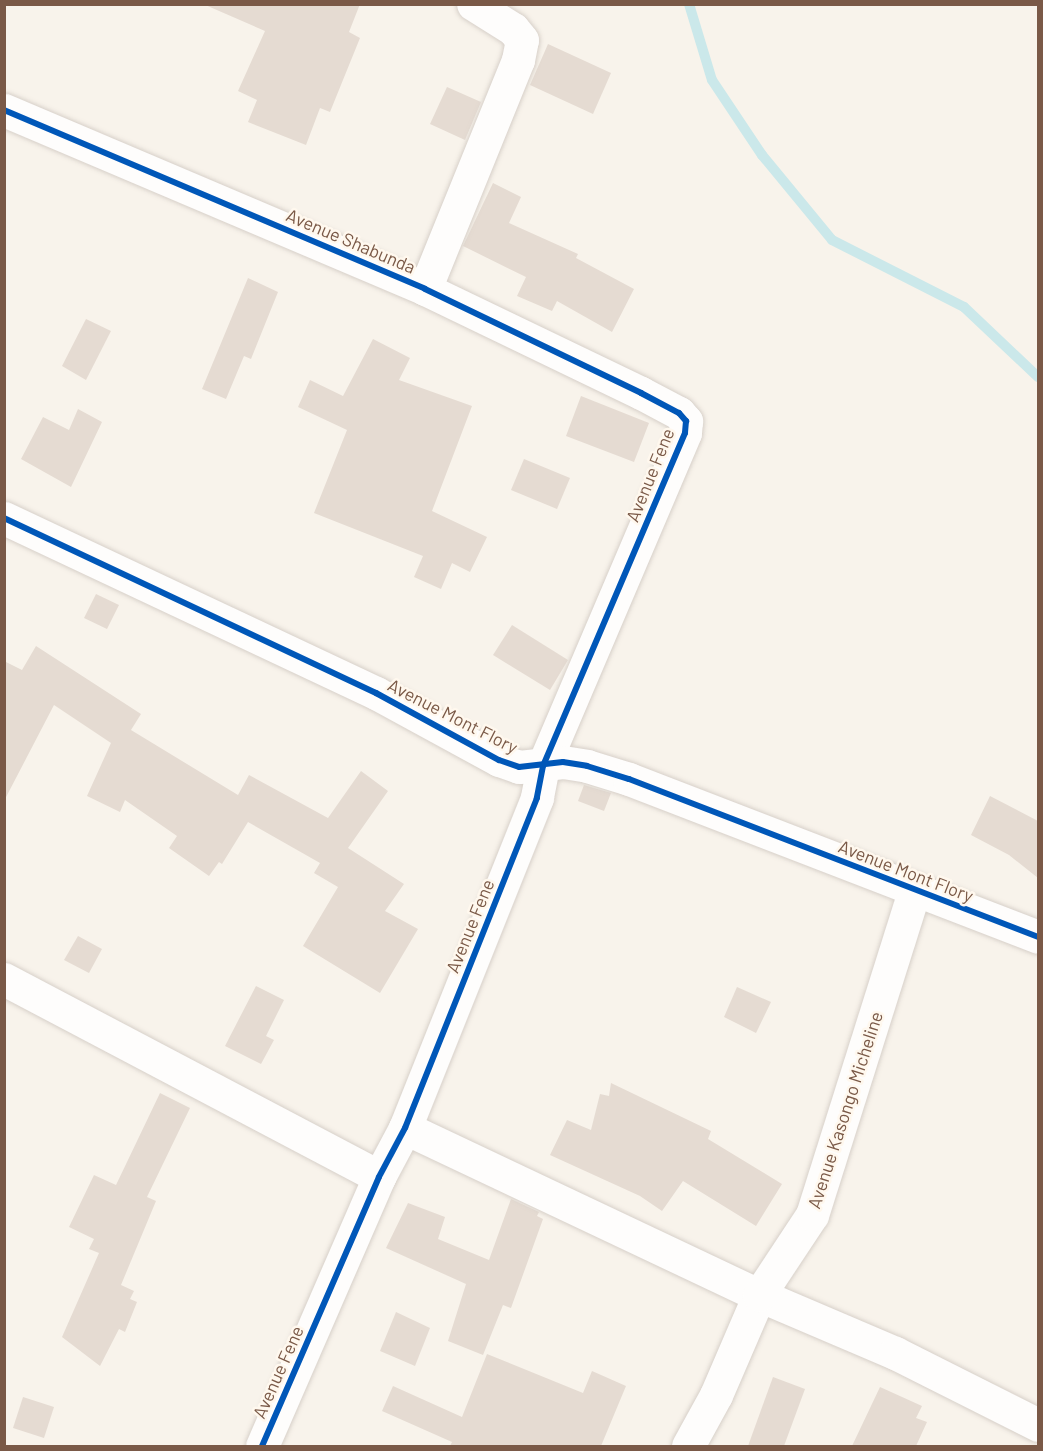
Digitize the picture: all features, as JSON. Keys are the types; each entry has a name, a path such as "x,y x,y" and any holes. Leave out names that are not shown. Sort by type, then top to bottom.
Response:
{"street":[{"path":"425,289 518,60 522,40 513,29 473,4"},
{"name":"Avenue Shabunda","path":"4,110 425,289 679,413"},
{"name":"Avenue Fene","path":"262,1446 379,1178 405,1128 537,798 543,766 685,433 686,422 679,413"},
{"name":"Avenue Mont Flory","path":"4,518 376,693 499,760 519,767 562,762 587,766 629,779 1038,937"},
{"name":"Avenue Kasongo Micheline","path":"688,1446 717,1395 759,1295 803,1231 819,1199 914,891"},
{"path":"4,979 379,1178"},
{"path":"405,1128 759,1295 895,1353 1038,1425"}],"building":[{"path":"203,4 360,4 349,32 360,38 330,112 320,108 306,145 248,122 257,100 238,91 265,31"},
{"path":"548,44 611,73 593,114 530,85"},
{"path":"447,87 481,102 465,140 430,124"},
{"path":"493,183 521,197 509,223 578,254 576,258 634,289 612,332 557,301 552,311 517,296 526,277 463,246"},
{"path":"248,278 278,292 251,359 244,356 226,399 202,389"},
{"path":"86,319 111,331 86,380 62,366"},
{"path":"373,339 410,358 399,380 472,406 432,511 487,537 470,572 452,563 441,589 414,577 423,556 314,513 347,430 298,407 310,380 343,396"},
{"path":"581,396 649,423 634,462 566,436"},
{"path":"78,409 102,422 71,487 21,459 43,417 69,430"},
{"path":"524,459 570,478 557,509 511,490"},
{"path":"96,594 119,605 107,629 84,618"},
{"path":"512,625 568,660 550,690 493,655"},
{"path":"36,646 141,714 131,730 238,795 249,775 328,818 361,771 388,791 348,848 404,884 385,911 418,929 380,993 303,946 338,887 314,873 320,863 248,822 222,864 219,862 209,876 169,848 177,836 125,800 120,812 87,796 111,743 54,705 4,801 4,661 22,670"},
{"path":"584,785 611,793 604,811 578,801"},
{"path":"990,796 1038,821 1038,878 1009,855 971,835"},
{"path":"78,936 102,949 89,973 64,960"},
{"path":"256,986 284,1000 266,1036 274,1040 261,1064 225,1046"},
{"path":"737,987 771,1002 756,1033 724,1017"},
{"path":"611,1083 711,1131 708,1139 782,1184 756,1226 683,1181 662,1211 640,1196 550,1155 567,1120 591,1130 600,1094 609,1096"},
{"path":"160,1093 190,1108 147,1197 156,1201 121,1285 134,1291 130,1299 137,1302 125,1332 119,1329 100,1366 62,1337 99,1253 89,1249 94,1239 69,1227 94,1175 116,1185"},
{"path":"511,1199 539,1212 537,1216 543,1219 511,1308 503,1305 483,1355 448,1341 466,1284 386,1248 408,1203 445,1217 438,1239 489,1260"},
{"path":"396,1312 430,1328 415,1366 380,1351"},
{"path":"487,1354 583,1393 592,1371 626,1386 601,1446 450,1446 452,1442 382,1411 393,1386 462,1417"},
{"path":"773,1377 805,1389 784,1446 748,1446"},
{"path":"880,1387 922,1406 916,1418 927,1422 916,1446 852,1446"},
{"path":"23,1397 54,1407 44,1438 13,1428"}],"waterway":[{"path":"689,4 712,80 762,155 832,240 964,307 1038,377"}],"cycle path":[{"path":"4,110 425,289 641,393 679,413 686,421 685,433 543,766 537,798 405,1128 379,1177 262,1446"},
{"path":"4,518 376,693 499,760 519,767 563,762 587,766 629,779 1038,937"}]}
